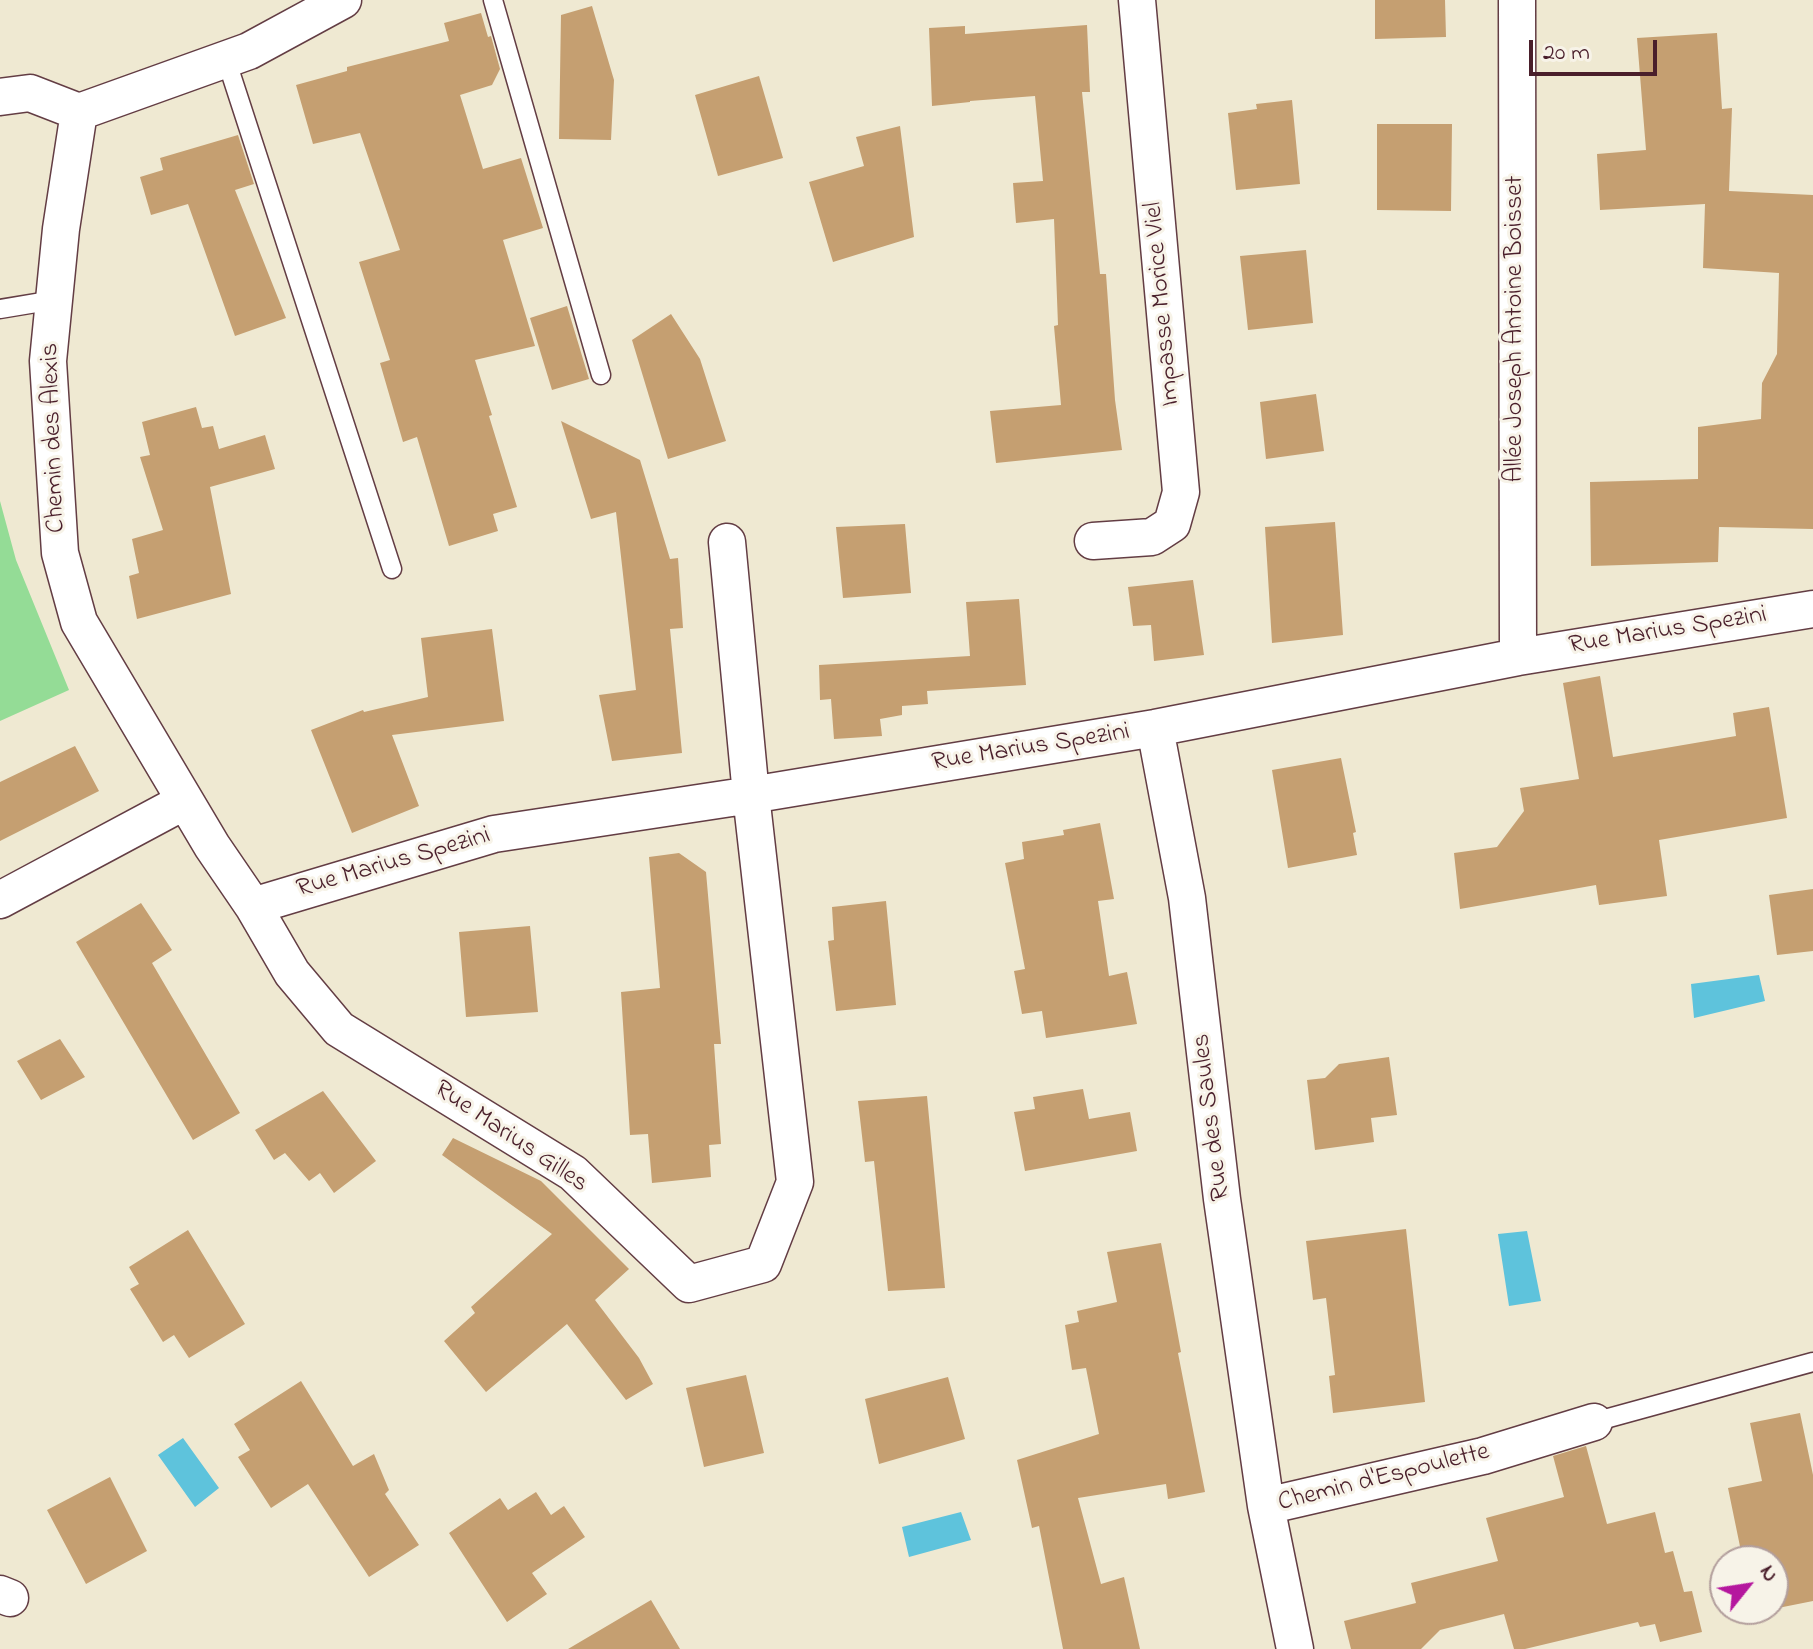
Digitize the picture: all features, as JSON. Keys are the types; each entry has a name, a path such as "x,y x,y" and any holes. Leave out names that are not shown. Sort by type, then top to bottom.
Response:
{"street":[{"path":"0,97 30,93 79,112 249,51 343,0"},
{"name":"Impasse Morice Viel","path":"1093,541 1152,537 1172,524 1181,492 1137,0"},
{"name":"Allée Joseph Antoine Boisset","path":"1517,0 1518,657"},
{"name":"Chemin des Alexis","path":"79,112 61,229 48,361 60,553 79,622 212,846 253,906"},
{"path":"727,542 751,795"},
{"name":"Rue Marius Spezini","path":"253,906 494,834 1155,728 1518,657 1813,609"},
{"name":"Rue des Saules","path":"1155,728 1187,898 1222,1199 1266,1506"},
{"name":"Rue Marius Gilles","path":"253,906 292,973 339,1029 573,1173 689,1284 763,1264 795,1182 751,795"},
{"path":"0,900 185,801"},
{"name":"Chemin d'Espoulette","path":"1295,1649 1266,1506 1483,1456 1594,1422"}],"lane":[{"path":"493,0 601,375"},
{"path":"226,59 392,569"},
{"path":"0,309 54,300"},
{"path":"1594,1422 1813,1362"}],"green space":[{"path":"0,501 16,560 69,690 0,721"}],"water":[{"path":"1759,975 1765,1001 1694,1018 1691,984"},
{"path":"1527,1231 1541,1301 1509,1306 1498,1234"},
{"path":"183,1438 219,1488 195,1507 158,1455"},
{"path":"961,1512 971,1540 909,1557 902,1527"}],"building":[{"path":"1375,0 1445,0 1446,37 1375,39"},
{"path":"592,6 614,80 611,140 559,139 561,15"},
{"path":"481,13 500,69 492,85 460,95 483,169 521,158 543,228 503,240 535,346 475,360 517,507 493,514 498,531 449,546 417,437 403,442 380,363 390,360 359,262 400,250 360,133 313,144 296,85 347,71 347,67 449,41 444,23"},
{"path":"1087,25 1090,92 1082,92 1100,274 1106,274 1115,400 1122,450 996,463 990,411 1061,405 1054,326 1058,325 1054,219 1016,223 1013,183 1043,181 1035,96 932,106 929,28 965,26 965,34"},
{"path":"1717,33 1722,109 1732,108 1729,191 1813,195 1813,529 1719,527 1718,562 1591,566 1590,482 1698,479 1698,427 1761,419 1762,383 1777,354 1779,273 1703,268 1705,204 1600,210 1597,154 1646,150 1637,38"},
{"path":"759,76 783,158 718,176 695,95"},
{"path":"1292,100 1300,184 1236,190 1228,113 1257,109 1256,104"},
{"path":"1377,124 1452,124 1451,211 1377,210"},
{"path":"900,126 914,237 833,262 809,182 864,166 856,137"},
{"path":"238,135 254,184 235,190 286,318 235,336 188,204 151,215 140,177 163,170 160,158"},
{"path":"1306,250 1313,323 1248,330 1240,256"},
{"path":"567,306 589,379 552,390 530,318"},
{"path":"671,314 700,359 726,441 668,459 632,340"},
{"path":"1316,394 1324,451 1266,459 1260,402"},
{"path":"196,407 202,428 213,426 219,449 265,435 275,469 210,487 231,594 137,619 129,576 139,573 132,539 163,530 140,457 150,455 142,422"},
{"path":"561,421 640,460 670,559 678,558 683,628 670,629 682,753 612,761 599,695 636,690 616,512 591,519"},
{"path":"1335,522 1343,635 1272,643 1265,527"},
{"path":"905,524 911,593 843,598 836,527"},
{"path":"1193,580 1204,655 1154,661 1151,625 1133,626 1128,587"},
{"path":"1019,599 1026,685 927,691 928,704 902,706 902,715 880,719 882,736 834,739 831,699 820,700 819,665 970,656 966,602"},
{"path":"492,629 504,721 392,735 419,806 352,833 311,730 363,710 428,697 421,638"},
{"path":"1600,676 1613,757 1736,736 1733,713 1769,707 1787,818 1659,840 1667,896 1599,905 1596,885 1460,909 1454,853 1497,847 1524,811 1520,788 1579,779 1563,683"},
{"path":"75,746 99,791 0,841 0,782"},
{"path":"1341,758 1356,832 1353,833 1357,855 1288,868 1272,770"},
{"path":"1100,823 1114,899 1098,901 1109,976 1127,972 1137,1024 1046,1038 1042,1011 1022,1014 1014,971 1025,969 1005,863 1024,859 1022,842 1064,835 1063,830"},
{"path":"679,853 706,872 721,1044 714,1044 721,1144 709,1145 711,1177 652,1183 648,1134 630,1135 621,992 660,988 649,857"},
{"path":"1813,889 1813,951 1777,955 1769,895"},
{"path":"886,901 896,1005 836,1011 828,941 834,940 832,907"},
{"path":"141,903 172,950 152,963 240,1113 193,1140 76,942"},
{"path":"530,926 538,1012 466,1017 459,932"},
{"path":"60,1039 85,1077 41,1100 17,1061"},
{"path":"1389,1057 1397,1115 1371,1118 1374,1142 1315,1150 1307,1080 1325,1078 1339,1064"},
{"path":"1083,1089 1089,1119 1130,1112 1137,1151 1025,1171 1014,1112 1035,1109 1033,1097"},
{"path":"323,1091 376,1161 334,1193 320,1173 309,1181 285,1153 274,1160 255,1130"},
{"path":"927,1096 945,1288 888,1291 874,1161 865,1162 858,1101"},
{"path":"453,1138 541,1181 629,1269 595,1300 639,1358 653,1384 626,1400 567,1324 486,1392 444,1341 475,1313 471,1307 552,1234 442,1155"},
{"path":"1406,1229 1425,1402 1333,1413 1329,1376 1335,1375 1326,1298 1313,1300 1306,1241"},
{"path":"188,1230 245,1324 189,1358 174,1335 163,1342 130,1289 139,1284 129,1267"},
{"path":"1161,1243 1181,1352 1178,1353 1205,1492 1168,1499 1166,1484 1078,1498 1101,1584 1124,1577 1140,1649 1063,1649 1039,1526 1032,1528 1017,1460 1099,1434 1086,1368 1072,1370 1065,1325 1079,1322 1077,1311 1117,1302 1107,1252"},
{"path":"746,1375 764,1453 704,1467 686,1388"},
{"path":"948,1377 965,1439 879,1464 865,1399"},
{"path":"301,1381 353,1466 374,1454 389,1490 385,1494 419,1545 369,1577 308,1484 271,1508 238,1457 250,1450 234,1424"},
{"path":"1800,1413 1813,1475 1813,1601 1789,1606 1789,1545 1740,1545 1728,1488 1762,1481 1750,1423"},
{"path":"1586,1446 1607,1524 1655,1512 1665,1553 1673,1551 1684,1592 1692,1591 1702,1632 1660,1642 1655,1624 1640,1627 1638,1622 1514,1649 1504,1614 1440,1630 1421,1649 1351,1649 1344,1621 1416,1603 1411,1583 1498,1561 1486,1518 1564,1497 1553,1456"},
{"path":"110,1477 147,1551 86,1584 47,1510"},
{"path":"536,1492 551,1515 564,1506 585,1537 532,1573 547,1594 507,1622 449,1533 500,1498 508,1510"},
{"path":"651,1600 680,1649 568,1649"}]}
